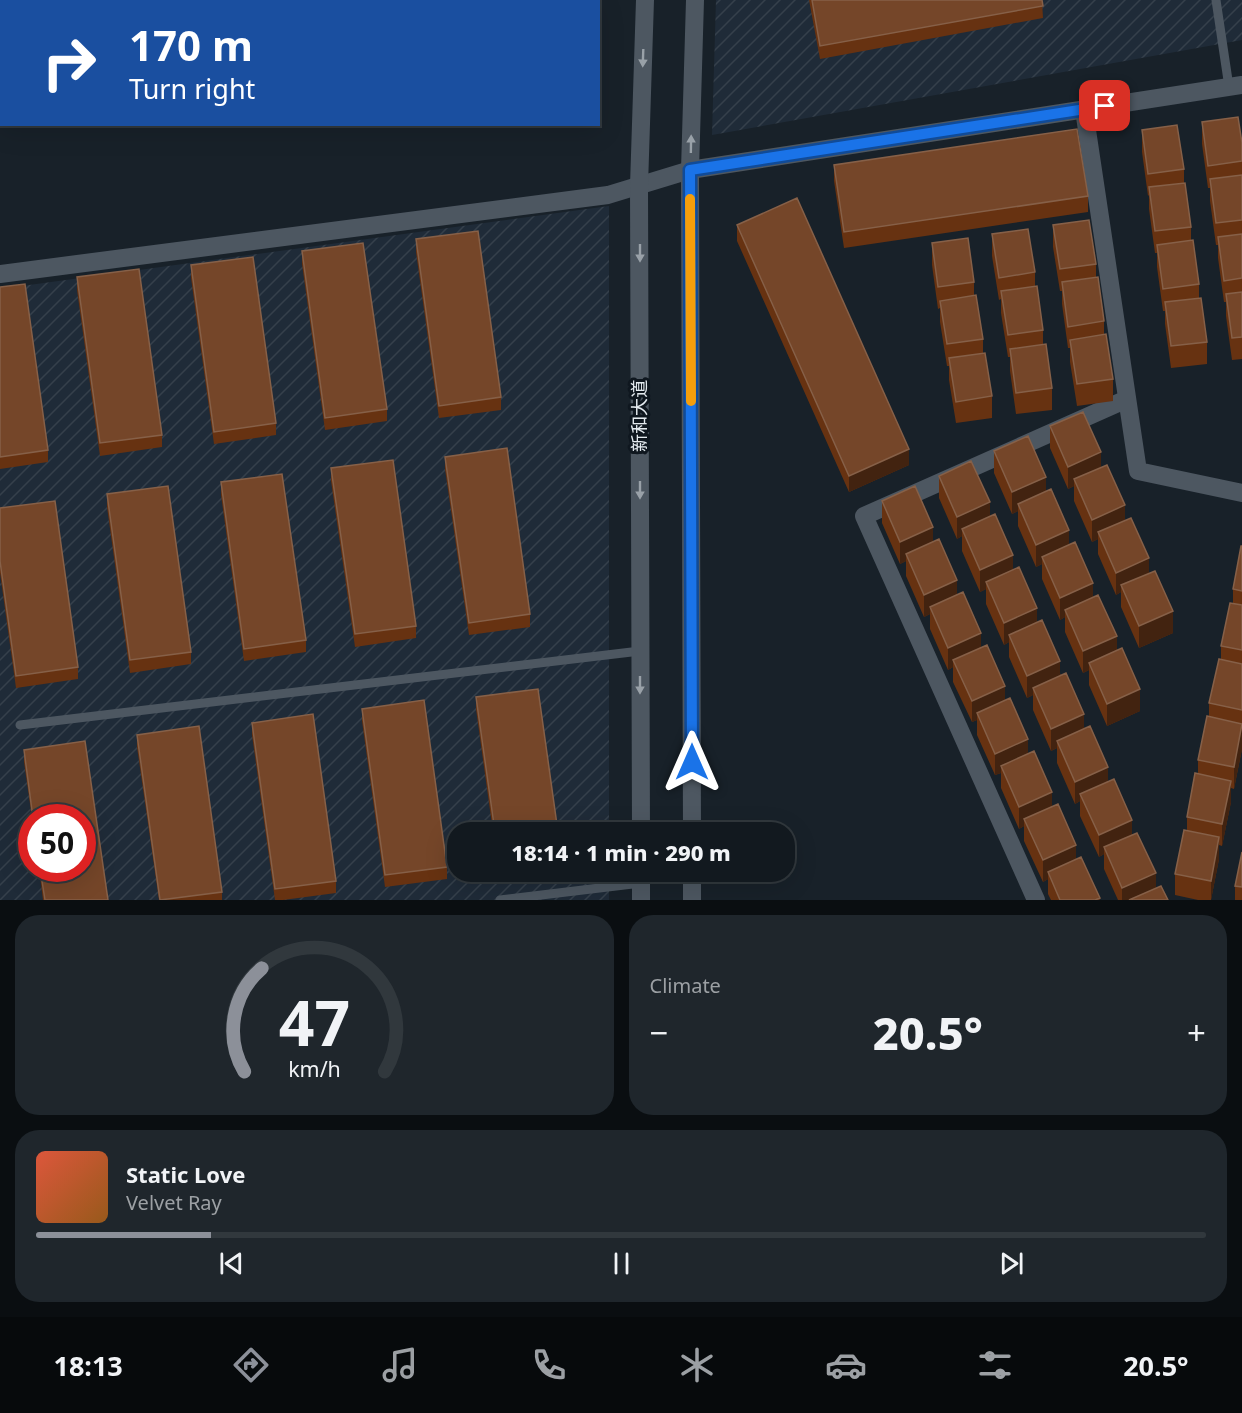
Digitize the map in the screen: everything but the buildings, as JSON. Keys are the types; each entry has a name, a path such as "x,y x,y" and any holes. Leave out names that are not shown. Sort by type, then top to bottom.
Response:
{"street":[{"name":"新和大道","path":"640,822 639,186 645,0"},
{"path":"692,822 690,170 695,0"},
{"path":"0,274 608,195 690,170 1236,86"},
{"path":"1084,110 1138,471 1242,493"},
{"path":"1036,900 864,516 1127,399"},
{"path":"692,882 692,900"}],"lane":[{"path":"1216,0 1236,86"},
{"path":"20,725 640,651"},
{"path":"500,900 641,885"}],"shaded area":[{"path":"716,0 1242,0 1242,40 712,135"},
{"path":"609,206 609,822 447,822 447,882 609,882 609,900 0,900 0,289"}],"slow traffic":[{"path":"690,199 691,401"}],"route":[{"path":"692,762 690,170 1105,106"}]}
